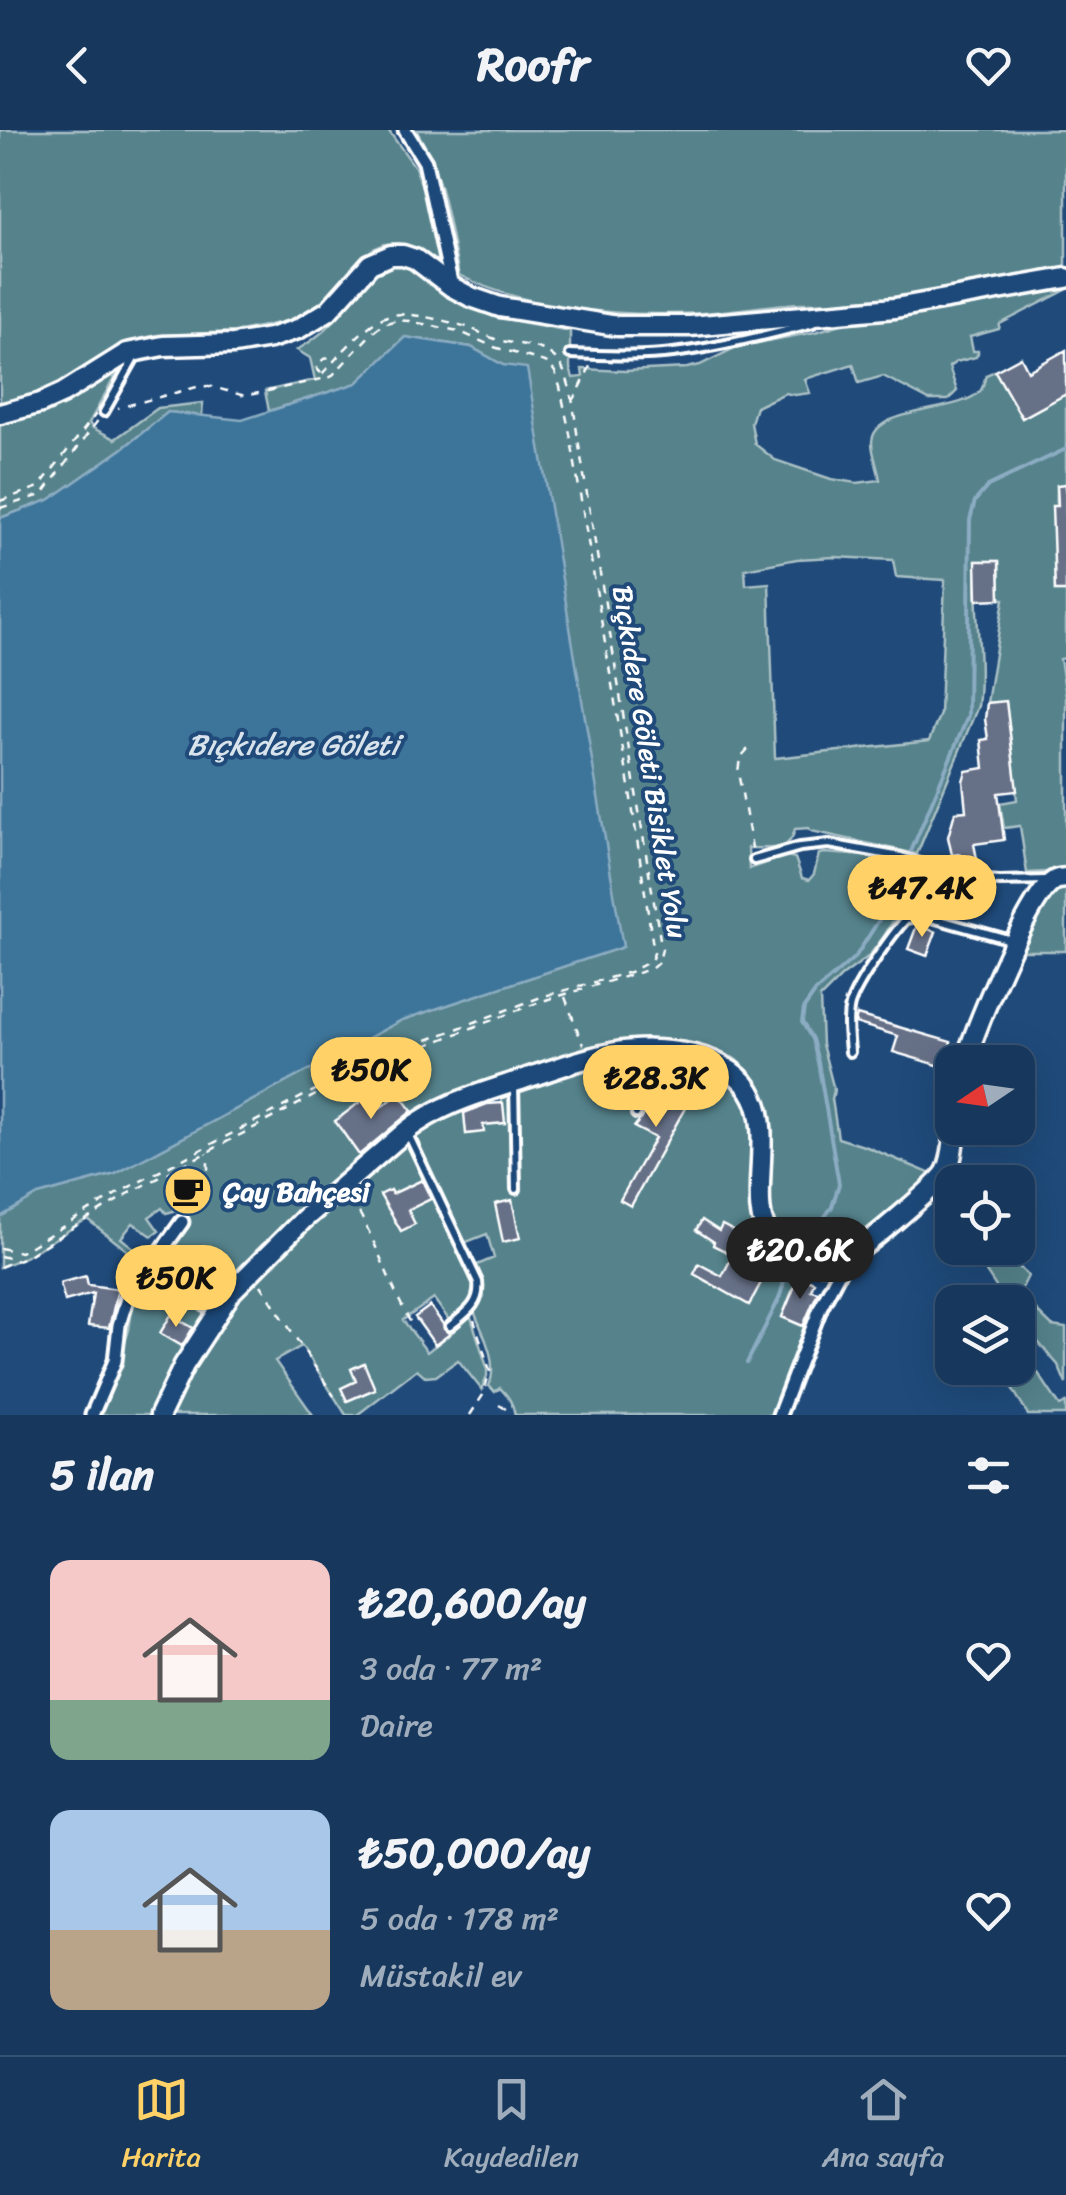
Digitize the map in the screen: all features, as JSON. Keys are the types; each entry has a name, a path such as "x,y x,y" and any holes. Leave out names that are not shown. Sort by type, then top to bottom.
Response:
{"street":[{"path":"405,130 425,162 452,286"},
{"path":"0,414 62,394 117,358 139,350 234,344 298,330 328,311 370,264 391,255 415,260 452,286 500,307 618,326 690,326 848,312 937,302 1066,278"},
{"path":"970,1045 1016,942 1045,889 1061,878"},
{"path":"160,1415 184,1365 232,1291 342,1186 422,1118 448,1104 614,1052 661,1052 710,1059 731,1071 749,1088 762,1123 760,1198 762,1220 770,1237 803,1258 822,1262 846,1259"},
{"path":"778,1415 821,1306 846,1259 942,1178 952,1145"},
{"path":"92,1415 115,1362 127,1299 182,1222"}],"lane":[{"path":"570,354 671,353 790,329 848,312"},
{"path":"104,412 139,350"},
{"path":"754,860 814,844 829,844 901,857 970,879 1061,878"},
{"path":"850,1052 850,1005 906,919 925,916 1016,942"},
{"path":"636,1114 661,1052"},
{"path":"514,1082 516,1189"},
{"path":"406,1131 475,1274 479,1294 476,1304 450,1326"}],"path":[{"path":"316,380 370,326 398,314 466,326 500,341 549,352 560,364 554,370"},
{"path":"0,500 39,487 95,415 197,387 222,388 245,396 331,377 373,332 397,320 458,331 494,347 548,363 560,386 570,434 654,942 651,961 630,972 541,997 344,1075 118,1193 21,1252 0,1248"},
{"path":"572,402 590,370 592,355"},
{"path":"322,374 318,364 338,358"},
{"name":"Bıçkıdere Göleti Bisiklet Yolu","path":"0,1266 19,1260 128,1194 348,1078 542,1001 651,969 659,962 662,950 572,402 560,364"},
{"path":"0,508 45,491 104,412"},
{"path":"748,749 740,758 738,772 754,860"},
{"path":"564,995 588,1059"},
{"path":"182,1222 205,1194 208,1153"},
{"path":"342,1186 373,1236 411,1324"},
{"path":"0,1256 19,1260"},
{"path":"252,1270 334,1396"},
{"path":"470,1309 490,1371 483,1395 470,1415"},
{"path":"498,1404 509,1415"}],"green space":[{"path":"0,130 388,130 415,167 428,203 442,266 416,248 385,244 360,259 327,299 288,321 235,332 157,335 121,343 38,397 0,406"},
{"path":"416,130 1066,130 1066,269 888,298 704,313 642,314 547,304 459,275 439,182"},
{"path":"389,264 405,265 454,299 494,317 570,331 573,378 583,377 582,369 687,368 737,347 815,332 871,315 1066,285 1066,290 1000,324 999,329 970,337 973,351 978,353 949,367 957,391 948,400 929,400 883,376 859,383 853,364 805,379 810,393 785,393 756,407 751,423 755,444 775,460 831,479 857,483 880,480 872,446 876,430 902,416 971,398 981,390 986,375 995,371 1022,418 1066,394 1066,484 1057,485 1055,591 1066,591 1066,658 1060,659 1066,696 1066,871 1027,873 1020,826 1004,828 1000,803 1017,800 1006,702 987,703 1004,599 1000,599 999,561 977,561 978,706 917,854 809,828 795,829 783,846 748,848 749,869 787,856 795,858 802,878 809,880 819,854 825,853 879,857 922,868 869,956 820,998 822,1044 834,1090 838,1138 934,1175 848,1249 813,1254 785,1240 770,1216 773,1130 770,1108 751,1073 734,1058 713,1049 678,1043 621,1042 584,1050 430,1103 360,1157 233,1276 185,1348 152,1415 97,1415 122,1352 139,1287 185,1224 189,1212 181,1209 166,1213 162,1208 149,1217 159,1231 152,1236 133,1223 121,1238 149,1256 143,1263 87,1219 25,1257 0,1267 0,1217 37,1195 115,1174 402,1020 623,947 503,365 471,347 405,337 357,383 269,411 265,391 315,380 310,358 297,350 331,325 380,269","holes":["797,559 893,560 896,577 945,580 940,714 929,741 775,758 769,583 746,585 745,569"]},
{"path":"123,362 89,423 93,428 115,439 158,408 203,403 202,416 168,412 49,500 0,518 0,422 61,403"},
{"path":"1066,886 1066,951 1022,951 1046,898"},
{"path":"672,1059 701,1064 735,1081 754,1113 754,1214 802,1265 782,1317 807,1327 780,1401 773,1415 515,1415 503,1391 500,1388 495,1392 489,1386 491,1358 474,1311 484,1297 477,1265 494,1258 487,1234 464,1243 413,1135 455,1111 502,1103 502,1095 614,1060"},
{"path":"407,1140 472,1275 474,1290 466,1306 449,1320 434,1299 403,1320 427,1352 470,1314 487,1367 482,1390 458,1360 436,1376 426,1377 417,1369 357,1415 346,1415 302,1346 275,1361 313,1415 168,1415 219,1325 258,1275"},
{"path":"982,1265 1017,1265 1028,1276 1024,1285 995,1285"},
{"path":"1035,1310 1052,1326 1066,1328 1066,1384 1058,1365 1035,1339"},
{"path":"1035,1373 1060,1406 1066,1403 1066,1415 1028,1415 1011,1386 1035,1385"}],"water":[{"name":"Bıçkıdere Göleti","path":"405,337 471,347 503,365 527,368 623,947 402,1020 115,1174 38,1195 0,1217 0,518 49,500 168,412 242,420 357,383"}],"building":[{"path":"1066,350 1066,394 1022,418 995,371 1021,357 1028,371"},
{"path":"1066,484 1066,591 1055,591 1052,506 1058,506 1057,485"},
{"path":"976,561 999,561 1000,599 977,600"},
{"path":"1006,701 1017,791 998,793 1004,840 974,844 977,859 971,861 959,854 952,855 948,837 955,812 966,811 966,771 984,768 981,740 988,739 987,703"},
{"path":"917,925 936,932 927,956 908,949"},
{"path":"857,1015 951,1042 935,1045 935,1064 893,1052 898,1036 855,1023"},
{"path":"659,1076 675,1083 672,1089 690,1099 631,1206 620,1200 655,1138 634,1127"},
{"path":"399,1094 412,1111 359,1155 335,1121 364,1099 374,1112"},
{"path":"503,1103 505,1123 483,1125 484,1132 466,1134 464,1113 487,1104"},
{"path":"422,1180 431,1199 408,1210 415,1224 401,1231 380,1195 390,1190 392,1194"},
{"path":"512,1200 520,1238 503,1242 495,1204"},
{"path":"702,1220 719,1231 722,1225 752,1240 740,1267 763,1279 749,1305 694,1274 699,1264 722,1276 733,1255 696,1230"},
{"path":"215,1261 227,1274 208,1292 214,1297 203,1313 182,1296"},
{"path":"86,1276 88,1285 118,1289 109,1328 88,1326 93,1293 65,1301 60,1283"},
{"path":"799,1276 814,1282 811,1290 818,1292 803,1326 782,1317"},
{"path":"430,1306 450,1334 435,1345 415,1317"},
{"path":"171,1315 193,1328 182,1346 160,1333"},
{"path":"364,1363 375,1389 347,1401 341,1388 356,1381 351,1369"}],"waterway":[{"path":"800,1250 832,1207 839,1184 818,1062 802,1022 804,1008 816,991 856,956 879,920 968,716 970,520 975,501 988,486 1066,449"},
{"path":"747,1363 779,1299 792,1262"}],"place":[{"name":"Çay Bahçesi","path":"188,1191"}]}
